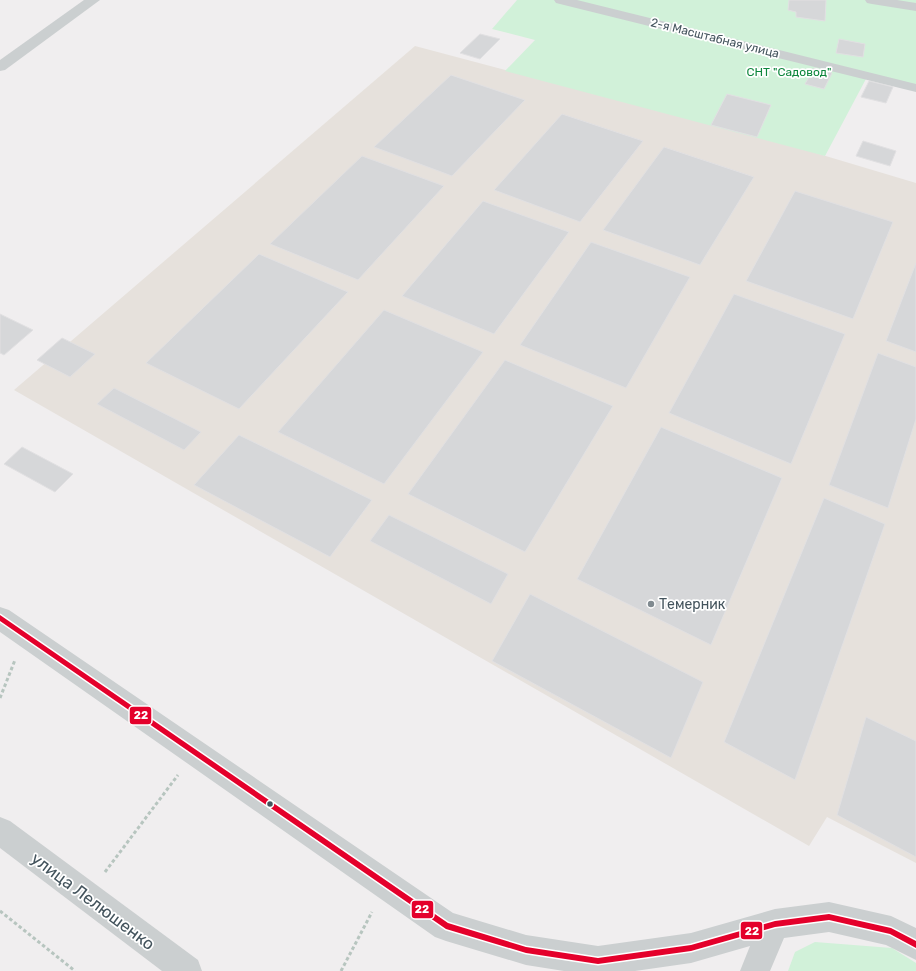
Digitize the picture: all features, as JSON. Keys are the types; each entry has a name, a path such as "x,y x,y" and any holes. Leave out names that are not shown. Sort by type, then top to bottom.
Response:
{"street":[{"path":"0,67 93,0"},
{"name":"2-я Масштабная улица","path":"560,0 916,88"},
{"path":"872,0 916,7"},
{"path":"0,618 446,926 526,950 598,961 690,948 775,924 829,917 891,931 916,945"},
{"name":"улица Лелюшенко","path":"0,831 186,971"},
{"path":"755,971 775,924"}],"path":[{"path":"0,698 24,635"},
{"path":"87,895 195,753"},
{"path":"340,971 386,885"},
{"path":"0,911 75,971"}],"shaded area":[{"name":"Темерник","path":"415,46 809,151 916,183 916,863 827,817 809,846 14,390"}],"green space":[{"name":"СНТ \"Садовод\"","path":"517,0 916,0 916,89 867,77 825,156 505,71 535,40 492,29"},
{"path":"815,942 892,948 916,963 916,971 788,971 795,952"}],"building":[{"path":"789,0 826,0 825,21 796,17 796,12 788,10"},
{"path":"480,34 500,39 480,59 460,53"},
{"path":"839,39 865,44 863,57 836,53"},
{"path":"814,68 832,73 824,89 805,84"},
{"path":"451,75 525,100 452,176 374,147"},
{"path":"869,81 893,87 886,103 861,97"},
{"path":"727,94 771,105 757,137 711,125"},
{"path":"562,114 643,141 580,222 494,190"},
{"path":"863,141 896,151 890,166 856,156"},
{"path":"664,147 754,177 700,265 603,230"},
{"path":"362,156 444,186 358,280 270,244"},
{"path":"795,191 893,222 853,319 746,281"},
{"path":"483,201 569,232 494,334 402,296"},
{"path":"591,242 690,277 626,388 520,345"},
{"path":"259,254 348,292 239,409 146,363"},
{"path":"916,263 916,352 886,341"},
{"path":"734,294 845,334 791,464 669,413"},
{"path":"384,310 483,352 384,484 278,432"},
{"path":"0,314 33,330 4,355 0,353"},
{"path":"62,338 95,354 70,377 37,360"},
{"path":"878,353 916,367 916,419 888,508 829,485"},
{"path":"505,360 613,406 525,552 408,494"},
{"path":"114,388 201,432 184,450 97,404"},
{"path":"661,427 782,478 711,645 577,579"},
{"path":"239,435 372,500 330,557 194,485"},
{"path":"22,447 73,474 55,492 4,464"},
{"path":"824,498 885,524 795,780 724,742"},
{"path":"389,515 508,574 491,604 370,541"},
{"path":"530,594 703,682 671,758 492,661"},
{"path":"866,717 916,741 916,857 837,815"}],"transit line":[{"name":"22","path":"0,618 446,926 526,950 598,961 691,948 775,924 829,917 891,931 916,945"}],"place":[{"name":"Темерник","path":"651,604"}]}
